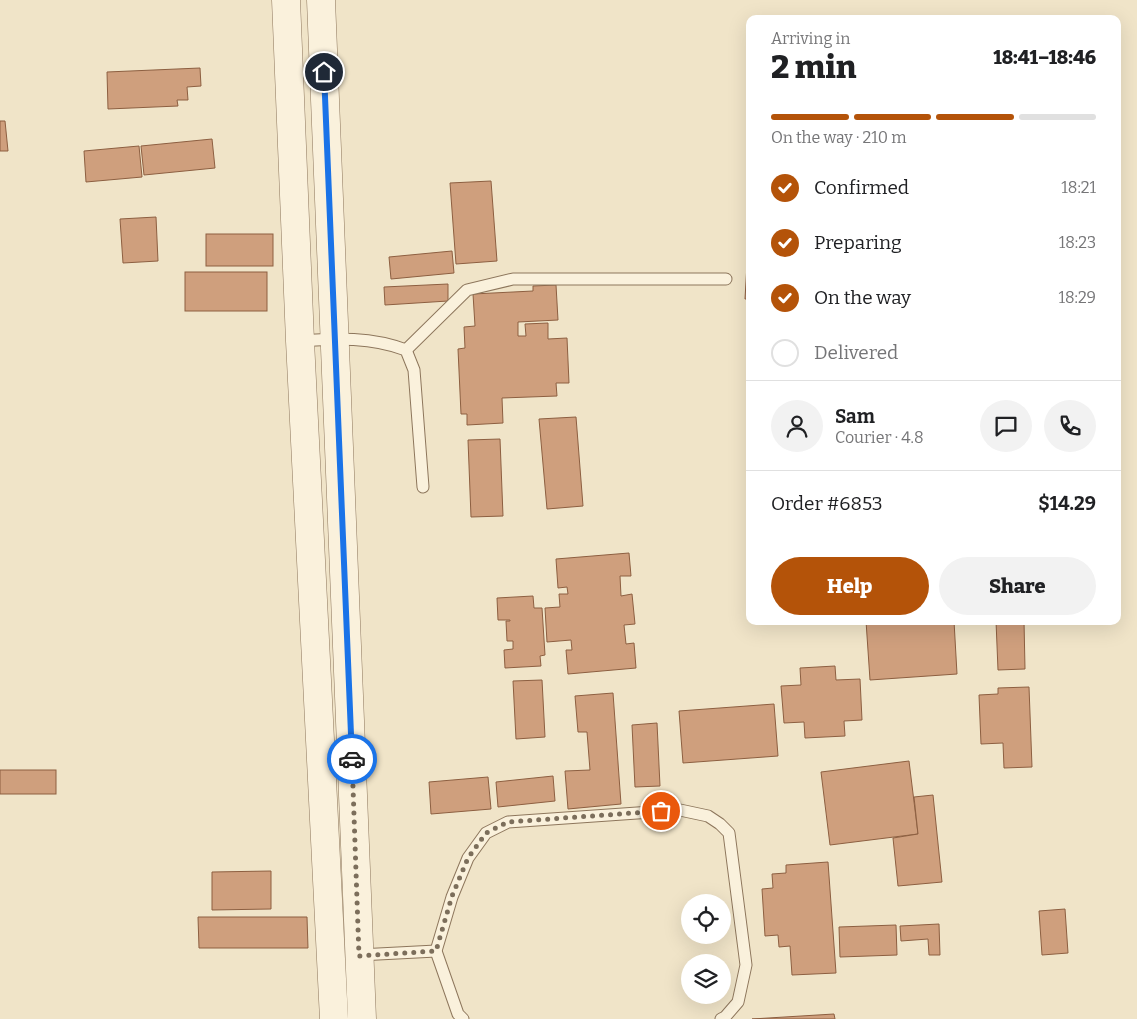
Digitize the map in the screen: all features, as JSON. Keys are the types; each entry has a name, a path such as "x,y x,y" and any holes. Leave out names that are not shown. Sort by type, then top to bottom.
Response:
{"street":[{"path":"286,0 300,341 334,1019"},
{"path":"321,0 362,1019"}],"lane":[{"path":"406,350 467,290 513,278 726,279"},
{"path":"300,341 334,338 388,343 406,350 414,370 423,486"},
{"path":"463,1019 458,1014 436,951 452,896 468,858 486,833 508,822 680,810 708,816 729,832 746,965 738,1002 721,1019"},
{"path":"359,956 436,951"}],"building":[{"path":"200,68 201,86 187,87 188,100 177,100 178,106 108,109 107,72"},
{"path":"0,121 5,121 8,151 0,151"},
{"path":"212,139 215,168 144,175 141,146"},
{"path":"139,146 142,177 86,182 84,151"},
{"path":"491,181 497,261 456,264 450,183"},
{"path":"156,217 158,261 123,263 120,219"},
{"path":"206,234 273,234 273,266 206,266"},
{"path":"452,251 454,273 391,279 389,257"},
{"path":"185,272 267,272 267,311 185,311"},
{"path":"448,284 448,301 385,305 384,287"},
{"path":"556,285 558,320 518,322 518,336 526,336 525,324 548,323 548,339 567,338 569,383 556,383 557,396 502,398 503,423 467,425 467,414 461,414 458,349 465,348 464,327 475,326 473,294 533,291 533,286"},
{"path":"576,417 583,506 547,509 539,419"},
{"path":"500,439 503,516 471,517 468,440"},
{"path":"629,553 631,576 620,576 621,596 632,594 635,624 624,625 626,644 634,643 636,668 568,674 566,650 572,650 571,640 547,642 545,608 560,607 559,594 568,594 567,587 558,588 556,559"},
{"path":"533,596 534,608 542,608 545,655 540,656 541,666 505,668 504,650 513,649 513,641 507,641 506,621 510,620 498,620 497,598"},
{"path":"866,625 954,625 957,674 870,680"},
{"path":"996,625 1024,625 1025,669 998,670"},
{"path":"835,666 836,680 860,679 862,720 844,721 845,736 805,738 804,722 784,723 781,686 801,685 800,668"},
{"path":"542,680 545,737 516,739 513,681"},
{"path":"1029,687 1032,767 1004,768 1003,743 981,744 979,695 998,694 998,688"},
{"path":"613,693 621,804 568,809 565,771 590,770 587,732 578,732 575,696"},
{"path":"774,704 778,756 683,763 679,711"},
{"path":"657,723 660,786 635,787 632,725"},
{"path":"909,761 918,834 830,845 821,772"},
{"path":"0,770 56,770 56,794 0,794"},
{"path":"553,776 555,801 498,807 496,782"},
{"path":"488,777 491,809 431,814 429,782"},
{"path":"933,795 942,882 898,886 893,838 918,834 914,797"},
{"path":"828,862 836,973 792,975 790,946 779,947 778,935 765,936 762,889 773,888 772,874 786,873 786,865"},
{"path":"271,871 271,909 212,910 212,872"},
{"path":"1065,909 1068,953 1042,955 1039,911"},
{"path":"198,917 307,917 308,948 199,948"},
{"path":"939,924 940,955 929,955 928,939 901,941 900,926"},
{"path":"896,925 897,955 840,957 839,927"},
{"path":"834,1014 835,1019 752,1019"}],"way so far":[{"path":"352,759 359,956 436,951 452,896 468,858 486,833 508,822 661,811"}],"route":[{"path":"324,72 352,759"}]}
